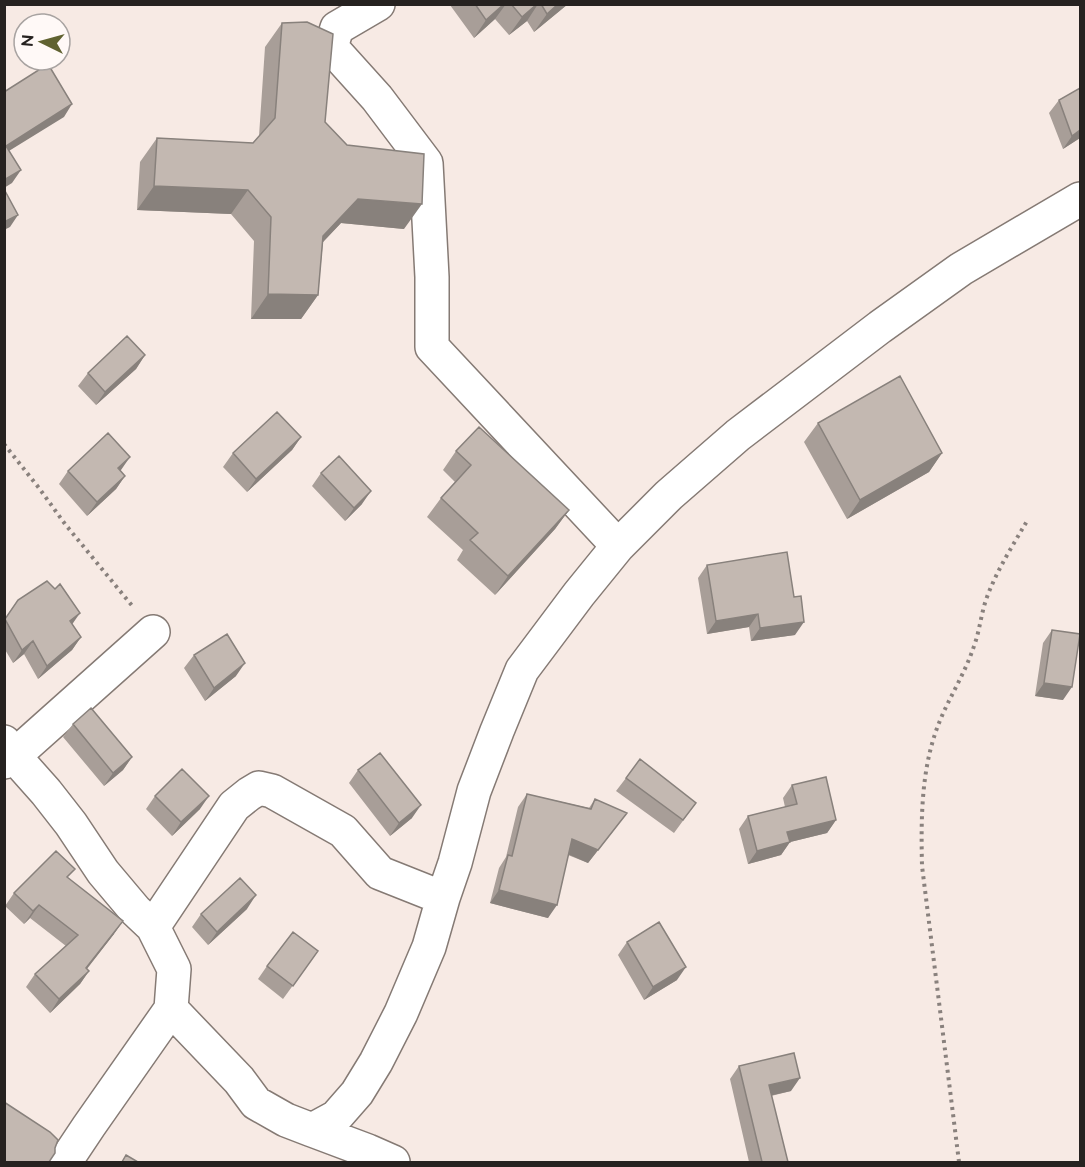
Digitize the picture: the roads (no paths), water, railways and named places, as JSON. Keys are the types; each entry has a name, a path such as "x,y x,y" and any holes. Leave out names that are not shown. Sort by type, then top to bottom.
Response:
{"street":[{"path":"378,4 337,28 331,47 376,98 426,163 432,277 432,347 618,546"},
{"path":"312,1130 336,1117 357,1093 401,1013 429,947 474,791 522,670 618,546 669,495 738,435 880,327 961,269 1080,199"},
{"path":"65,1162 171,1009 174,969 153,927 135,910 103,872 46,792 8,753 153,632"},
{"path":"153,927 234,806 259,788 272,791 343,831 380,873 443,898"},
{"path":"171,1009 239,1080 256,1103 286,1120 368,1150 393,1162"}]}
